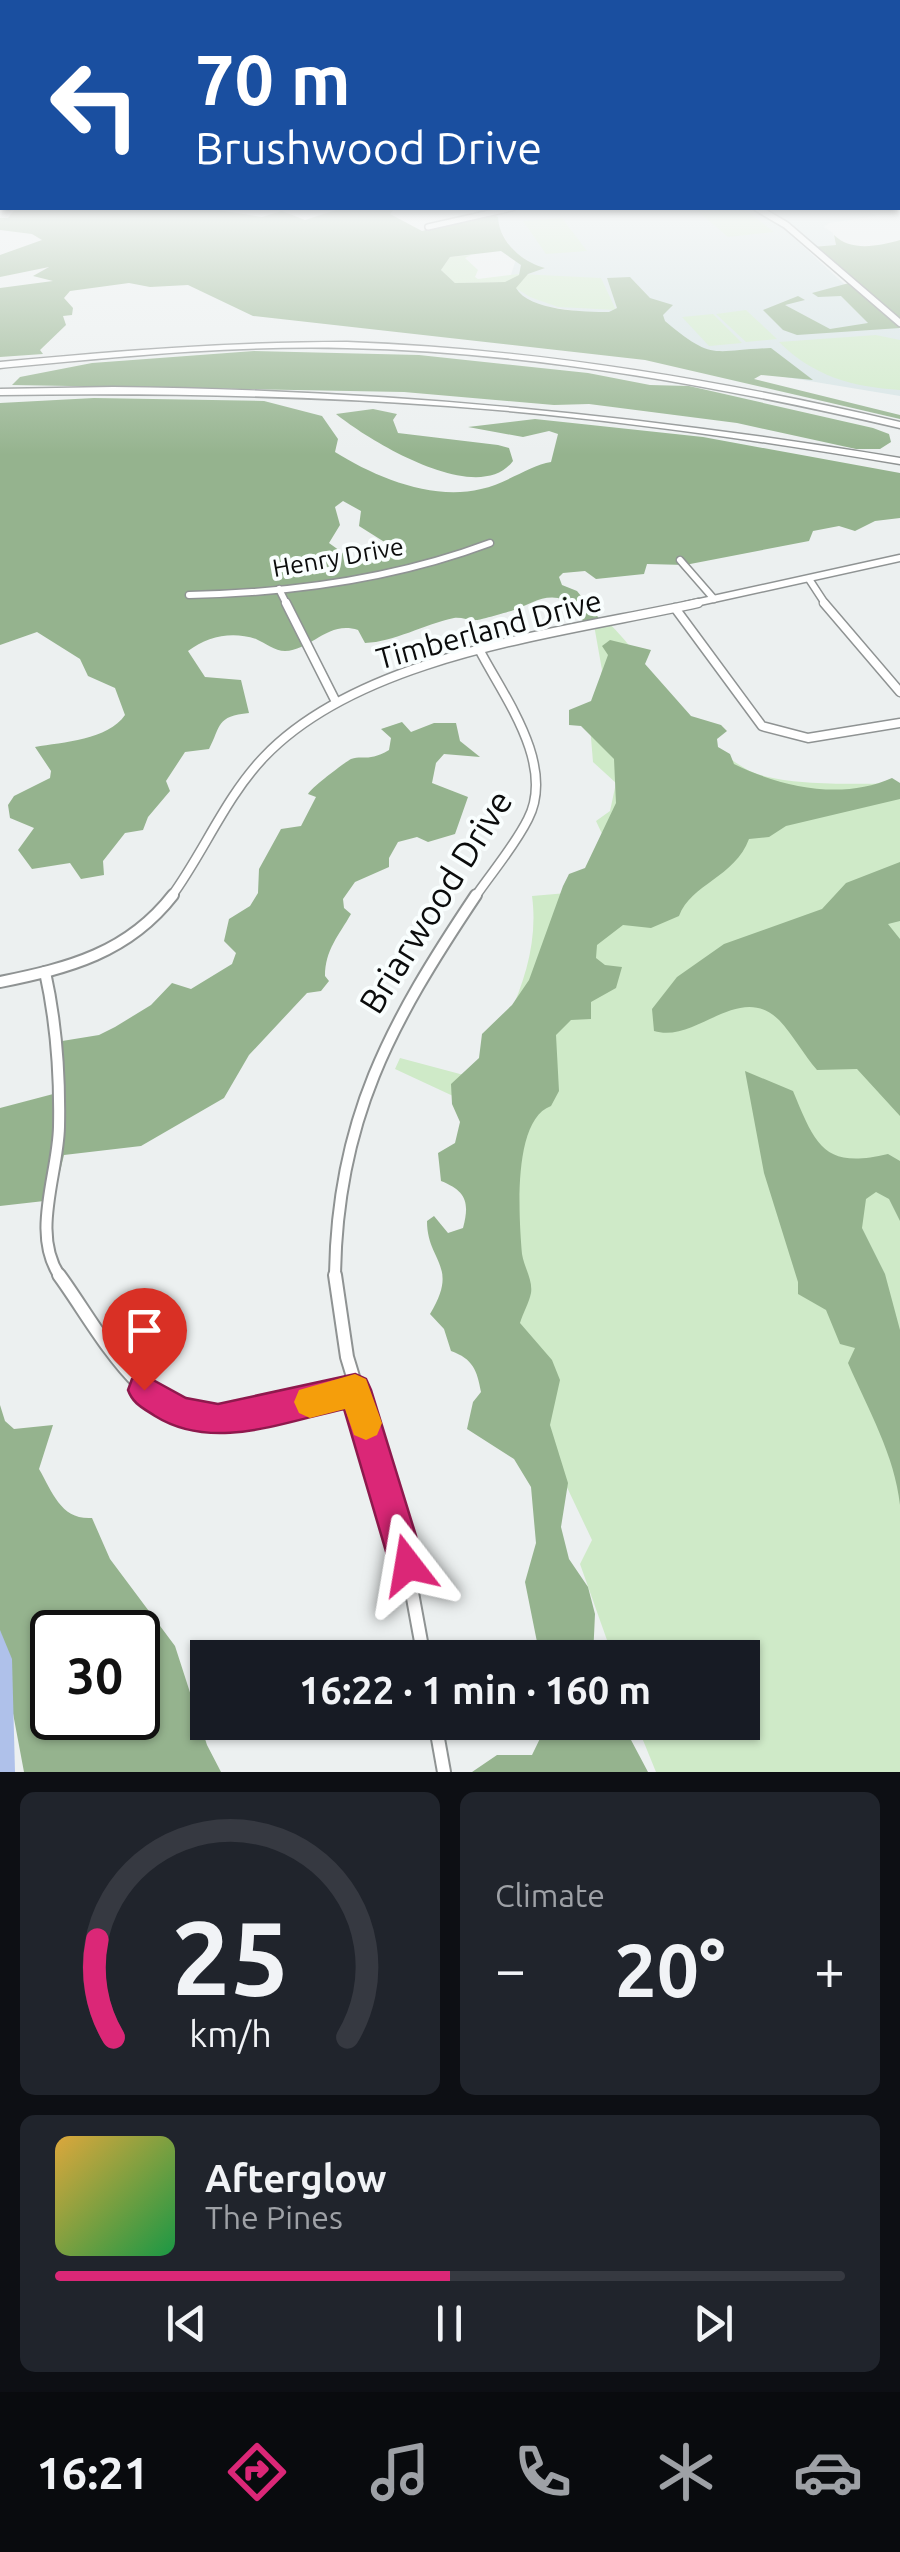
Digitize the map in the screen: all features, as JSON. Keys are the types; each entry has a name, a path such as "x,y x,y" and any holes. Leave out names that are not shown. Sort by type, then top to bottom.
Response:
{"highway":[{"path":"0,364 186,349 368,346 585,362 757,392 900,425"},
{"path":"0,392 193,390 433,401 626,419 900,461"}],"main road":[{"path":"860,290 900,324"}],"street":[{"name":"Henry Drive","path":"189,596 366,577 468,553 490,544"},
{"name":"Timberland Drive","path":"0,982 94,957 141,931 162,909 252,770 284,739 336,702 393,675 480,651 900,558"},
{"path":"680,560 714,599"},
{"path":"809,579 819,597 900,692"},
{"path":"280,589 336,702"},
{"path":"675,608 762,726 808,738 900,723"},
{"name":"Briarwood Drive","path":"421,1640 402,1537 355,1390 335,1285 334,1250 346,1149 375,1063 399,1013 529,818 537,798 534,766 480,651"},
{"path":"45,972 52,1002 58,1128 45,1242 56,1271 144,1390 181,1414 218,1420 355,1390"},
{"path":"438,1740 444,1772"}],"shaded area":[{"path":"513,290 850,290 900,329 900,396 785,377 594,314 538,305"}],"green space":[{"path":"0,290 80,290 70,291 64,298 73,308 72,315 63,316 66,325 40,350 43,354 0,357"},
{"path":"198,290 517,290 545,306 609,312 617,308 611,290 642,290 650,298 673,305 663,315 665,321 694,343 714,351 771,348 813,380 761,375 754,379 900,415 900,419 645,360 253,316"},
{"path":"518,290 606,290 616,310 558,307"},
{"path":"900,290 900,328 797,335 783,330 763,310 798,296 805,300 785,305 830,329 868,323 841,296 818,297 812,293"},
{"path":"746,310 777,339 746,342 716,314"},
{"path":"713,314 742,343 709,346 682,317"},
{"path":"876,335 900,340 900,390 834,378 779,342"},
{"path":"254,351 419,355 588,373 650,385 689,386 873,428 889,434 891,442 880,449 856,449 737,423 589,404 554,405 404,392 12,385 20,377 92,363"},
{"path":"94,398 264,401 322,416 338,439 335,452 368,470 405,484 443,492 490,487 551,462 558,434 549,431 523,437 468,427 535,419 703,437 900,473 900,518 875,521 855,531 839,526 813,531 809,541 685,565 647,564 644,574 596,579 585,571 563,573 559,577 562,585 577,591 602,622 586,625 566,602 552,597 479,620 457,618 376,642 365,643 358,630 347,628 285,651 238,635 204,642 188,651 205,677 241,680 249,713 225,720 209,749 185,752 166,781 170,791 148,817 143,830 125,833 103,861 104,875 81,879 70,863 32,869 18,850 34,828 10,818 8,805 14,796 50,778 51,771 35,747 96,735 125,715 115,688 88,676 80,659 37,632 0,645 0,403","holes":["343,501 361,511 359,526 386,543 365,561 354,561 329,543 340,525 335,507"]},
{"path":"373,409 397,414 393,420 398,433 498,445 509,448 513,461 497,474 450,474 397,453 336,414"},
{"path":"608,622 706,739 746,769 799,782 900,783 900,1772 656,1772 643,1740 760,1740 760,1640 607,1640 580,1564 592,1540 527,1403 466,1102 395,1069 400,1058 475,1078 510,1013 527,968 532,944 532,896 567,893 595,883 603,836 596,821 610,811 616,783 593,762 590,726 602,670 594,625"},
{"path":"610,640 651,650 645,664 691,716 721,725 727,731 717,739 718,747 730,754 734,764 793,785 833,790 873,785 892,778 900,783 900,799 786,826 769,837 749,839 734,863 693,896 679,916 651,928 623,925 597,945 596,958 605,965 622,967 616,988 591,1002 591,1019 571,1020 556,1035 559,1091 530,1130 521,1172 522,1254 531,1288 520,1323 552,1360 560,1380 550,1425 568,1483 561,1527 569,1559 588,1587 595,1614 594,1640 537,1640 525,1582 536,1543 531,1487 514,1459 467,1429 473,1402 481,1392 473,1366 451,1351 444,1329 430,1314 442,1285 442,1274 427,1221 434,1216 448,1233 463,1228 464,1198 441,1181 438,1153 455,1143 460,1122 452,1104 451,1084 479,1058 482,1034 512,1005 529,980 563,886 569,874 585,868 616,803 614,759 581,726 569,725 569,710 591,701 608,655 602,646"},
{"path":"402,722 411,732 434,723 456,723 460,741 480,757 444,754 436,763 432,783 468,797 455,834 428,842 417,837 398,842 389,858 389,867 355,882 343,899 344,908 351,914 327,958 325,976 329,981 321,991 307,993 249,1055 224,1098 141,1146 64,1155 53,1200 0,1206 0,1108 57,1093 56,1042 99,1035 151,1005 172,983 191,989 232,964 236,953 224,941 229,919 250,906 258,893 259,869 281,829 301,826 316,797 308,794 342,765 389,750 391,738 381,729"},
{"path":"900,862 900,921 888,924 900,939 900,1116 857,1069 817,1070 779,1020 764,1010 748,1007 686,1029 654,1031 652,1009 677,977 724,944 822,909 846,883"},
{"path":"745,1071 793,1091 809,1127 825,1149 850,1158 888,1154 900,1161 900,1221 889,1199 876,1192 866,1199 862,1228 885,1274 900,1330 900,1505 887,1451 848,1363 855,1348 840,1344 826,1310 798,1294 798,1282 764,1173"},
{"path":"0,1405 5,1421 14,1429 53,1425 39,1469 65,1510 92,1518 110,1559 148,1610 30,1610 30,1740 160,1740 160,1626 175,1646 190,1692 190,1740 205,1740 221,1772 24,1772 0,1644"},
{"path":"539,1740 631,1740 648,1772 472,1772 497,1755 532,1755"}],"water":[{"path":"0,1630 12,1659 15,1772 0,1772"}],"slow traffic":[{"path":"310,1402 355,1390 366,1423"}],"route":[{"path":"144,1390 181,1414 218,1420 238,1419 355,1390 408,1565"}]}
